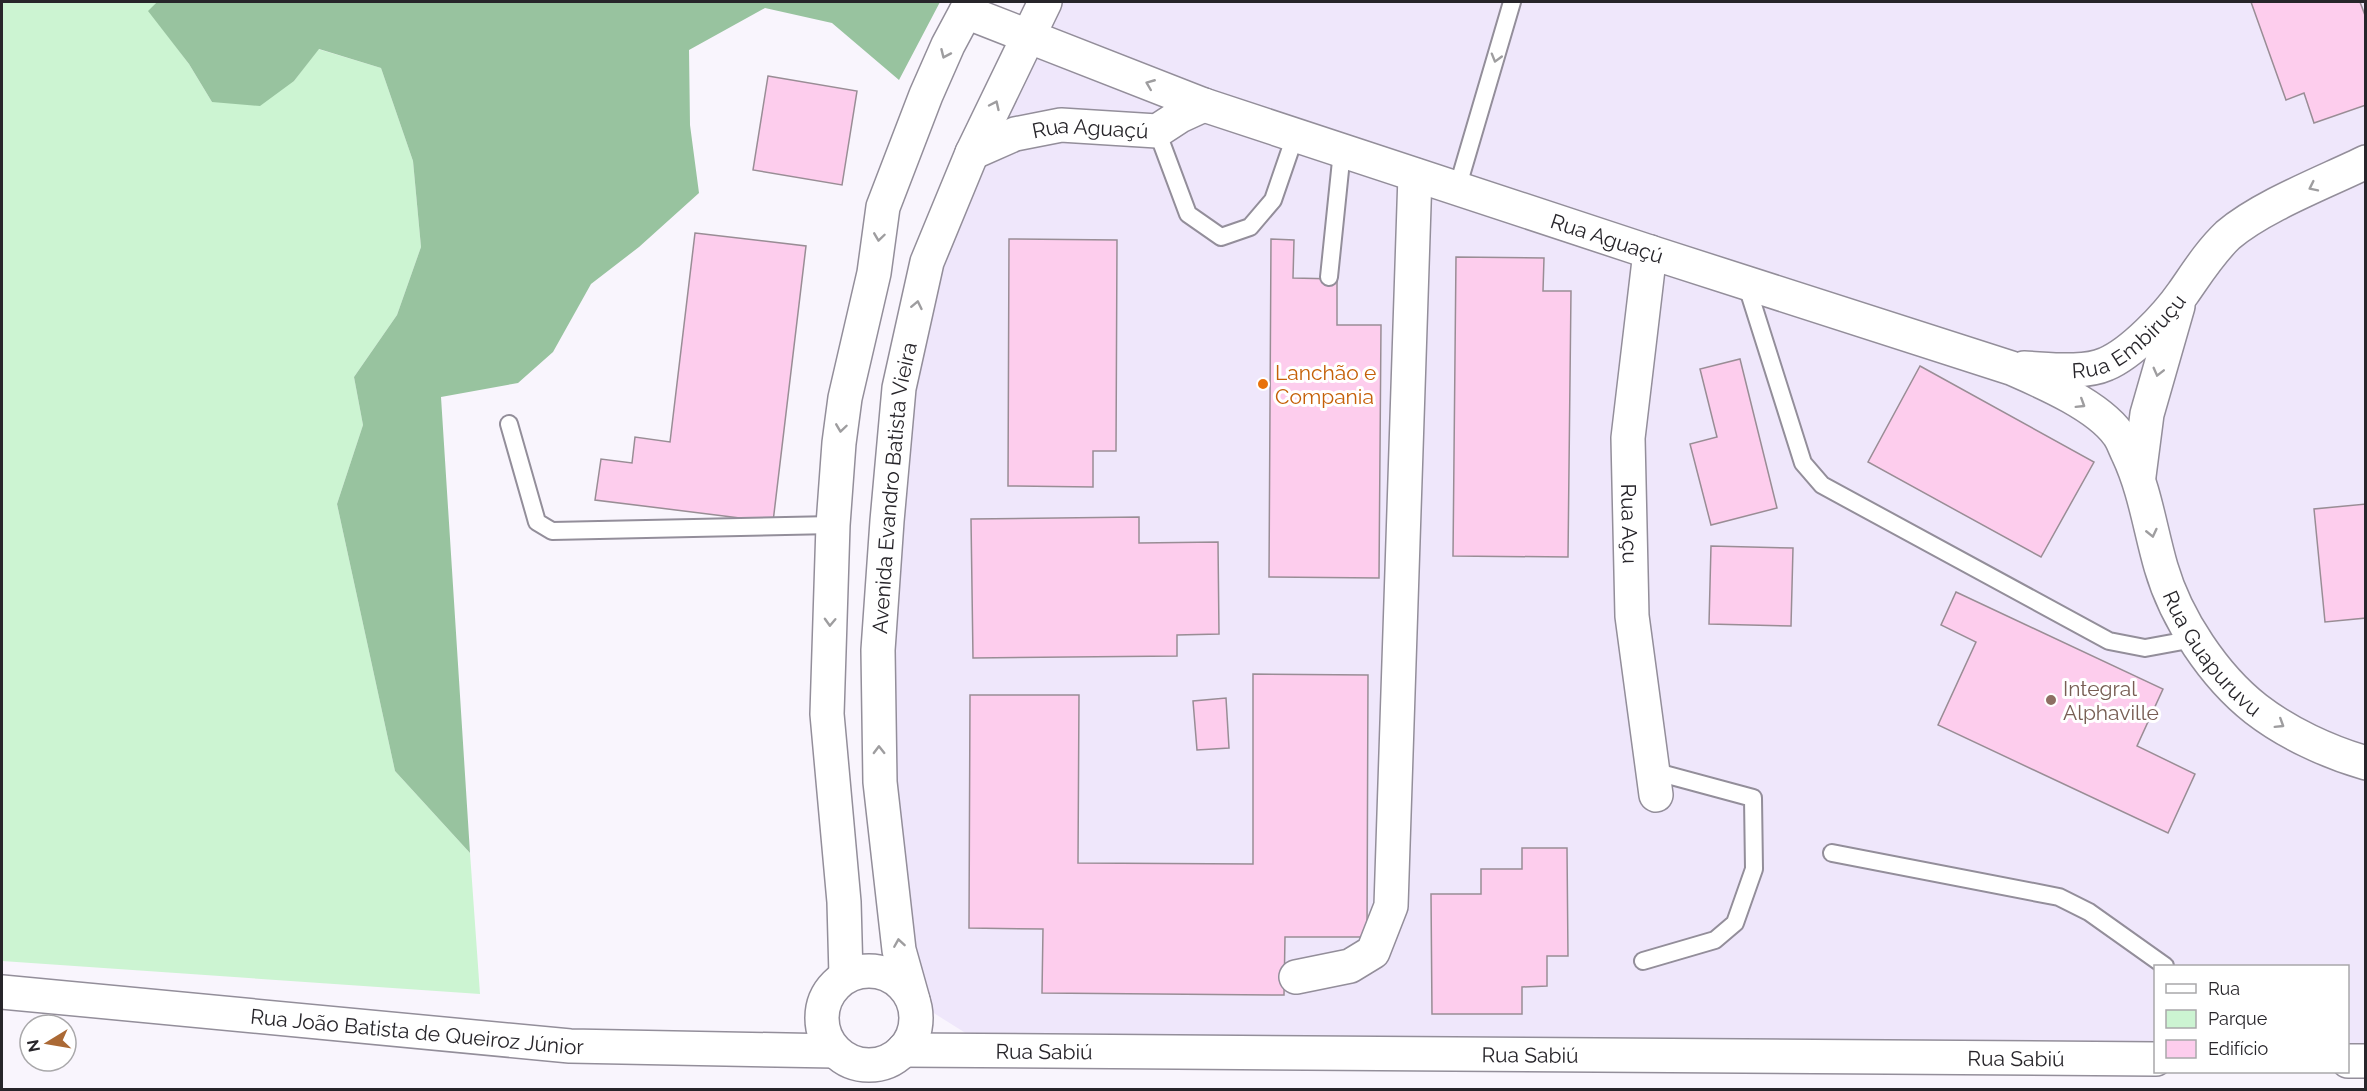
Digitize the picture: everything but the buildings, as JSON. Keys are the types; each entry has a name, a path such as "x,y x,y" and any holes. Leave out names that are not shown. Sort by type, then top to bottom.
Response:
{"street":[{"name":"Avenida Evandro Batista Vieira","path":"913,1000 899,950 880,782 878,650 899,387 927,262 972,153 1027,35 1045,2"},
{"name":"Rua Aguaçú","path":"968,7 1027,35 1204,105 2011,368"},
{"path":"846,976 844,902 827,714 833,525 839,443 845,398 874,273 883,207 926,95 968,7"},
{"name":"Rua Aguaçú","path":"972,153 1016,134 1061,125 1157,131 1180,116 1204,105"},
{"name":"Rua Embiruçu","path":"2011,368 2072,370 2105,365 2136,345 2182,296 2205,262 2229,235 2264,212 2366,162"},
{"path":"1296,977 1350,966 1373,952 1391,906 1415,175"},
{"name":"Rua Açu","path":"1650,252 1628,438 1632,616 1655,783"},
{"path":"2139,476 2147,414 2162,357 2182,296"},
{"name":"Rua Embiruçu","path":"2011,368 2051,386 2103,418 2119,434 2139,476"},
{"name":"Rua Guapuruvu","path":"2139,476 2161,568 2176,609 2194,639 2224,678 2256,709 2292,732 2329,750 2366,763"},
{"path":"861,971 884,974 892,977 904,987 913,1000 916,1027 911,1040 892,1060 862,1065 847,1060 835,1051 826,1039 822,1025 822,1011 826,998 846,976 861,971"},
{"name":"Rua João Batista de Queiroz Júnior","path":"2,992 570,1046 835,1051"},
{"name":"Rua Sabiú","path":"903,1050 2154,1059"},
{"path":"2349,1061 2366,1061"}],"lane":[{"path":"1457,189 1512,2"},
{"path":"1157,131 1188,214 1221,237 1250,228 1273,200 1295,136"},
{"path":"1329,277 1342,151"},
{"path":"1746,283 1803,464 1822,485 2109,641 2145,648 2194,639"},
{"path":"509,424 537,522 552,531 833,525"},
{"path":"1643,961 1715,940 1727,931 1735,923 1754,869 1753,798 1655,783"},
{"path":"1832,853 2059,897 2089,912 2164,965"}],"shaded area":[{"path":"1050,2 2365,2 2365,1061 2349,1061 2349,965 2154,965 2154,1059 991,1049 913,1000 880,782 927,262"}],"green space":[{"path":"2,2 157,2 149,11 189,64 212,102 294,81 318,49 381,68 413,161 421,247 397,315 354,377 363,425 337,504 395,771 470,853 480,994 2,961"},
{"path":"157,2 940,2 899,80 832,23 765,8 689,50 690,125 699,193 639,247 591,284 553,352 518,383 441,397 470,853 395,771 337,504 363,425 354,377 397,315 421,247 413,161 381,68 319,49 294,81 260,106 212,102 189,64 148,11"}],"place":[{"name":"Lanchão e Compania","path":"1263,384"},
{"name":"Integral Alphaville","path":"2051,700"}]}
